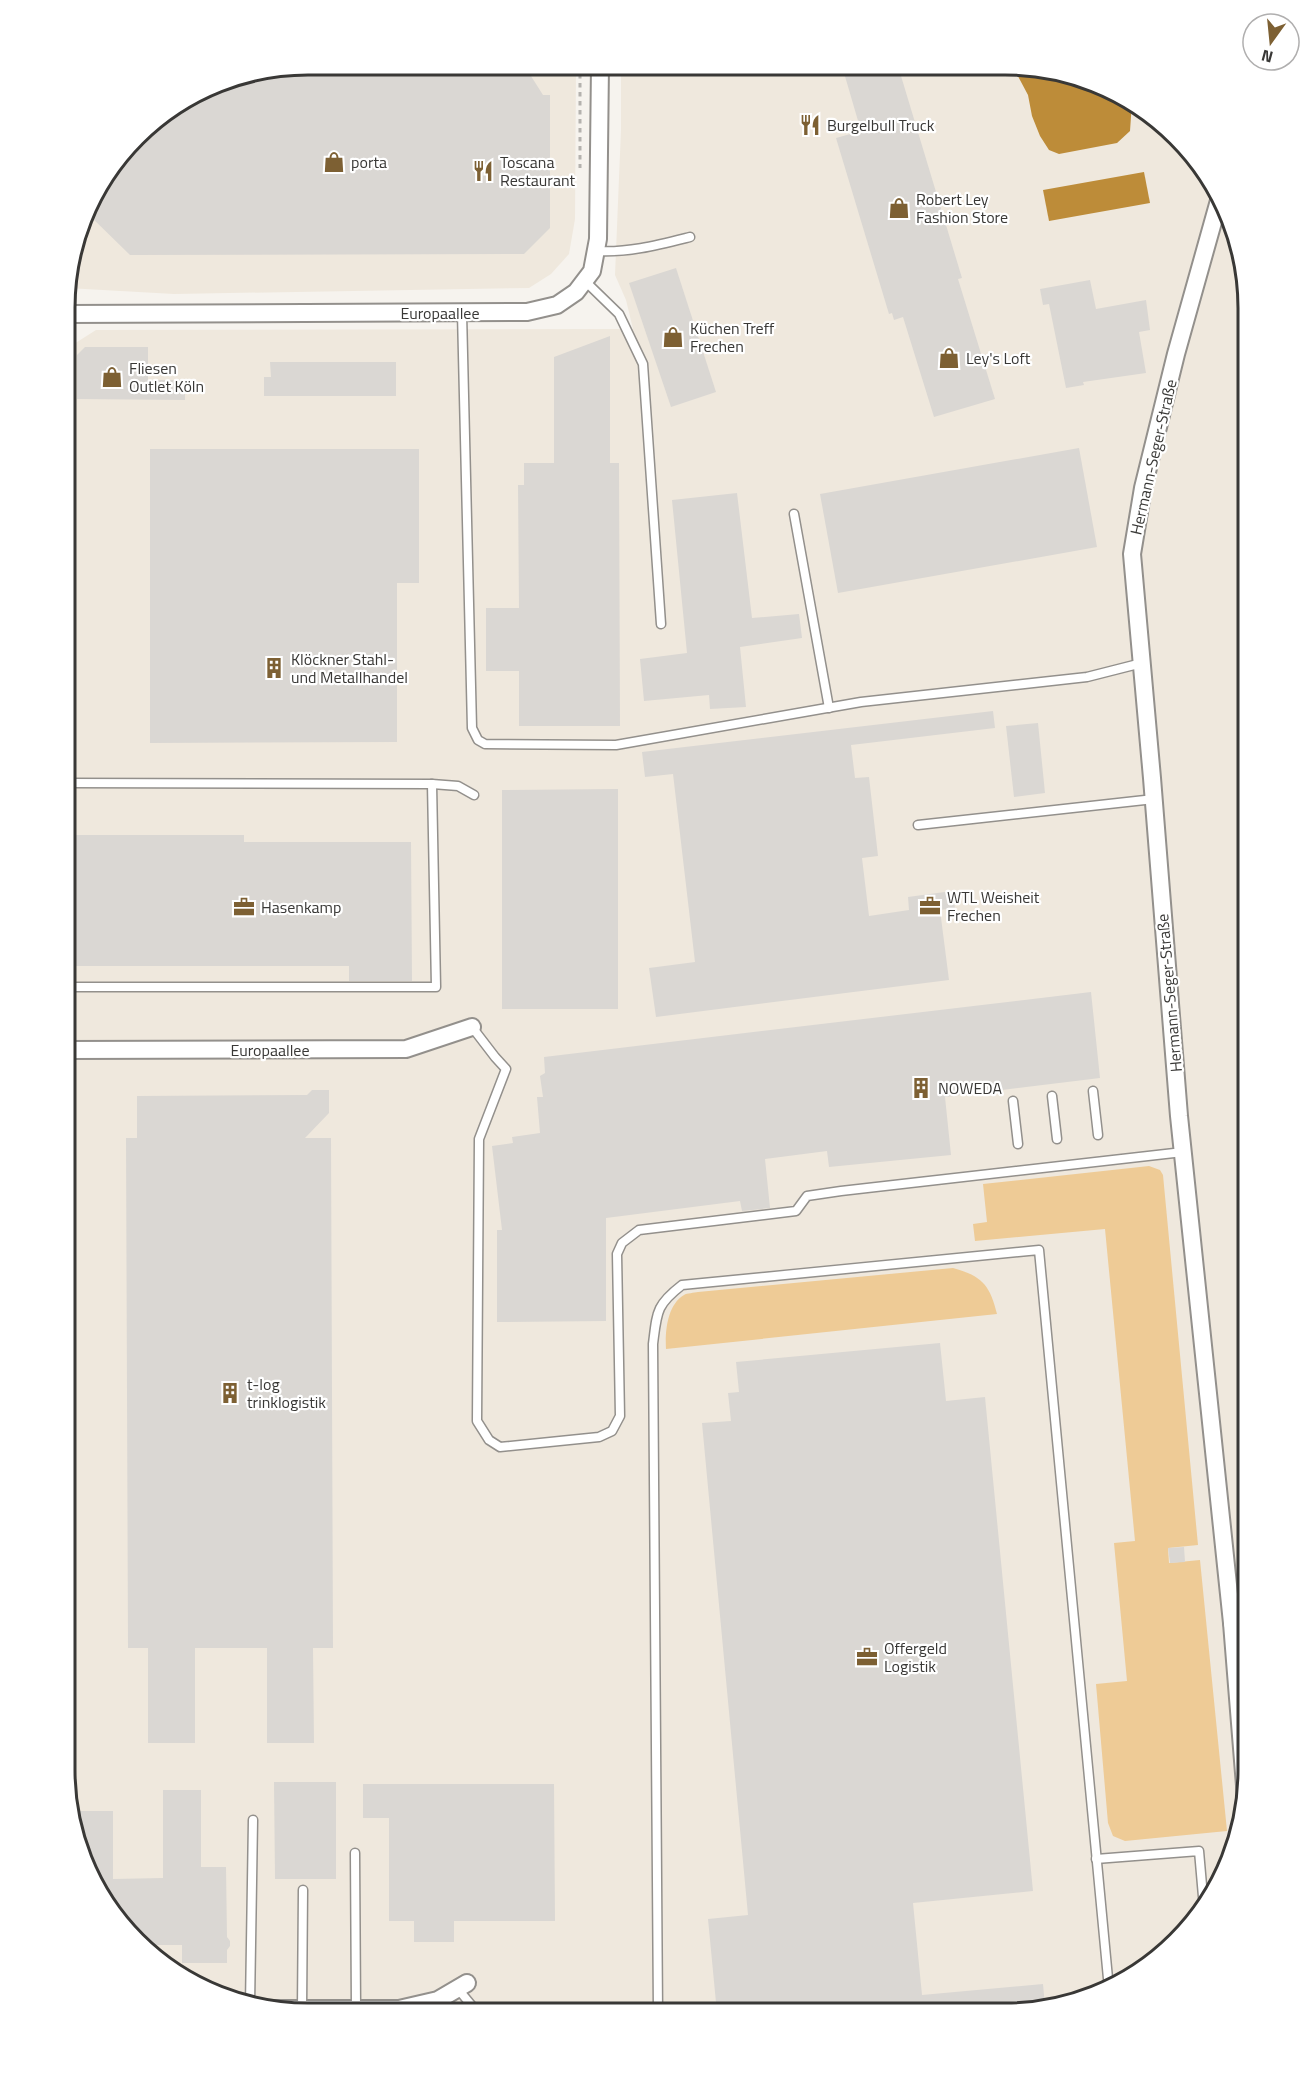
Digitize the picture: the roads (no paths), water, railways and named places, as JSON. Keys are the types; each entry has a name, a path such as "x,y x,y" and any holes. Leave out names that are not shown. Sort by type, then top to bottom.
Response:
{"street":[{"name":"Europaallee","path":"75,314 526,312 557,304 576,292 592,271 596,252 600,75"},
{"name":"Hermann-Seger-Straße","path":"1216,210 1176,354 1143,488 1132,554 1183,1152 1238,1606"},
{"name":"Europaallee","path":"75,1050 406,1050 472,1027"},
{"path":"425,2003 438,2000 463,1986"}],"lane":[{"path":"596,252 648,248 690,237"},
{"path":"585,280 619,314 643,364 661,624"},
{"path":"462,313 472,728 478,740 492,745 616,745 904,697 1087,677 1142,663"},
{"path":"794,514 829,708"},
{"path":"75,783 432,784 458,786 474,795"},
{"path":"75,987 436,987 432,784"},
{"path":"918,825 1154,799"},
{"path":"472,1027 506,1069 479,1138 477,1421 489,1440 500,1446 599,1437 612,1431 620,1416 617,1254 622,1243 639,1230 796,1211 807,1196 841,1191 1183,1152"},
{"path":"1093,1091 1098,1135"},
{"path":"1052,1096 1057,1139"},
{"path":"1013,1101 1018,1144"},
{"path":"658,2003 652,1344 657,1316 665,1298 682,1285 1039,1251 1108,1979"},
{"path":"250,1996 253,1820"},
{"path":"1096,1859 1199,1851 1203,1894"},
{"path":"355,1853 356,2003"},
{"path":"302,2003 303,1890"},
{"path":"463,1986 472,2003"}],"place":[{"name":"Burgelbull Truck","path":"810,125"},
{"name":"porta","path":"334,162"},
{"name":"Toscana Restaurant","path":"483,171"},
{"name":"Robert Ley Fashion Store","path":"899,208"},
{"name":"Küchen Treff Frechen","path":"673,337"},
{"name":"Ley's Loft","path":"949,358"},
{"name":"Fliesen Outlet Köln","path":"112,377"},
{"name":"Klöckner Stahl- und Metallhandel","path":"274,668"},
{"name":"WTL Weisheit Frechen","path":"930,906"},
{"name":"Hasenkamp","path":"244,907"},
{"name":"NOWEDA","path":"921,1088"},
{"name":"t-log trinklogistik","path":"230,1393"},
{"name":"Offergeld Logistik","path":"867,1657"}]}
